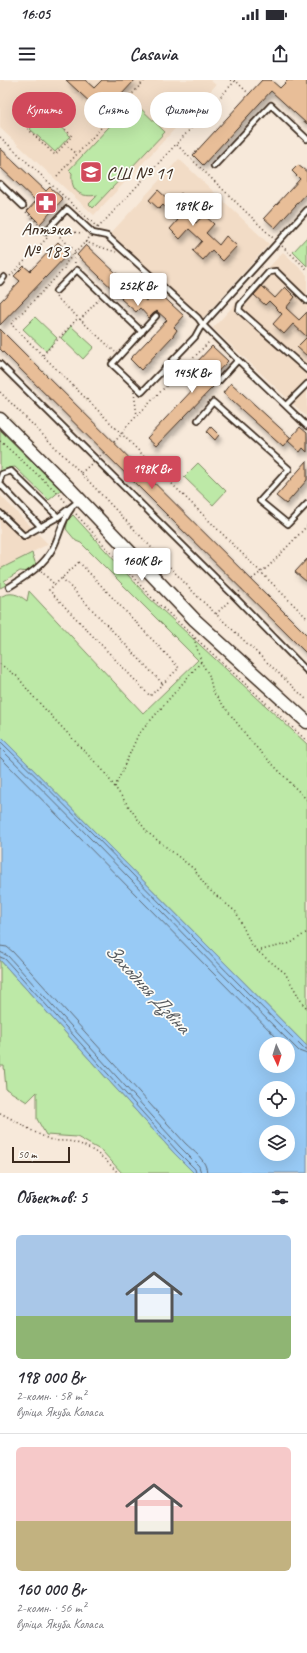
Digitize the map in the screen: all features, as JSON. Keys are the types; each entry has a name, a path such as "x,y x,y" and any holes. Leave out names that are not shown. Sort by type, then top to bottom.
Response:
{"street":[{"path":"0,419 195,620 307,722"}],"lane":[{"path":"214,166 271,105 307,139"},
{"path":"0,184 23,206"},
{"path":"50,230 67,210 93,233 107,236 198,318 203,325 238,360 307,426"},
{"path":"156,316 112,364 142,392 194,337 203,325 307,210"},
{"path":"56,294 77,270 142,332"},
{"path":"307,301 276,271 269,272 240,304 239,310 307,370"},
{"path":"0,282 4,278"},
{"path":"219,381 238,360"},
{"path":"0,364 307,671"},
{"path":"286,405 307,384"},
{"path":"198,420 213,402 289,469 260,501 288,524 307,504"},
{"path":"0,480 2,474 11,471 58,517"},
{"path":"0,484 41,527"},
{"path":"0,513 24,536 58,517 80,500"},
{"path":"9,587 39,568 53,548 64,519 71,508"}],"path":[{"path":"57,176 145,80"},
{"path":"230,80 236,80 249,94"},
{"path":"0,137 98,228 236,80"},
{"path":"45,110 72,136 65,144 55,155 28,129 45,110"},
{"path":"65,144 77,154"},
{"path":"177,145 307,269"},
{"path":"28,214 50,230 75,253 75,268 77,270"},
{"path":"50,230 93,233"},
{"path":"93,233 65,264 66,269 11,324 307,618"},
{"path":"12,273 48,236"},
{"path":"56,294 80,320 119,356"},
{"path":"80,320 103,295"},
{"path":"43,355 78,318"},
{"path":"114,442 122,434 126,427 214,336"},
{"path":"132,383 137,416"},
{"path":"0,392 81,473 216,614 307,700"},
{"path":"0,441 59,494 150,596 307,741"},
{"path":"81,473 96,459"},
{"path":"252,579 278,557 307,526"},
{"path":"79,562 179,668 150,696 49,590 62,577 79,562"},
{"path":"39,568 54,585"},
{"path":"62,577 163,684"},
{"path":"216,614 230,599"},
{"path":"193,636 202,662 209,675 213,692 254,745 307,800"},
{"path":"116,787 138,735 202,662"},
{"path":"0,664 18,677 40,704 102,769 147,832 194,869 207,888 236,912 250,942 257,951 285,973 303,1004 307,1008"},
{"path":"257,951 291,943 307,932"},
{"path":"0,1113 51,1140 73,1142 91,1149 102,1156 118,1173"}],"shaded area":[{"name":"СШ № 11","path":"0,80 210,80 216,85 209,92 150,92 150,128 176,128 94,215 0,128"},
{"path":"179,159 269,244 203,318 110,234"},
{"path":"283,252 307,275 307,417 213,328"},
{"path":"0,495 48,544 0,569"}],"green space":[{"path":"142,110 150,117 150,128 161,128 165,132 93,208 89,204 98,195 86,196 78,192 73,185 72,173 69,170 108,128 142,128"},
{"path":"61,128 70,136 55,152 30,129"},
{"path":"307,237 307,266 293,252"},
{"path":"35,317 57,338 46,351 23,329"},
{"path":"71,326 94,347 83,359 61,338"},
{"path":"0,430 61,490 49,500 15,467 8,468 0,475"},
{"path":"198,463 226,491 213,505 184,477"},
{"path":"73,515 148,597 307,744 307,1046 0,736 0,597 4,595 14,594 27,601 29,591 143,713 198,660 81,543 76,541 66,529 68,520"},
{"path":"32,553 36,565 27,572 20,571 4,581 6,585 0,588 0,569"},
{"path":"0,960 174,1153 194,1173 122,1173 102,1151 77,1137 46,1135 37,1119 37,1092 27,1102 6,1089 4,1066 0,1066"}],"water":[{"name":"Заходняя Дзвіна","path":"0,736 307,1046 307,1173 194,1173 174,1153 0,960"}],"building":[{"path":"66,80 85,80 94,88 102,80 135,80 124,92 84,92 84,97"},
{"path":"262,80 271,80 280,88 288,80 307,80 307,124 271,91 203,165 193,155 218,128 222,128 222,123"},
{"path":"0,148 46,191 50,187 63,199 40,224 27,211 36,201 0,167"},
{"path":"298,165 307,172 307,193 275,228 264,218 300,179 292,171"},
{"path":"158,190 172,203 181,193 191,203 183,212 196,223 204,215 214,224 206,233 219,245 226,236 237,246 223,261 212,250 203,260 193,251 202,241 189,229 180,239 170,229 178,220 163,205 159,209 149,200"},
{"path":"58,242 69,253 0,325 0,302 20,281 14,276 24,266 30,271"},
{"path":"86,245 146,301 156,290 184,316 174,327 177,330 173,336 141,370 130,359 167,320 157,311 149,318 140,308 136,312 121,299 122,298 77,255"},
{"path":"262,286 275,298 285,287 295,297 286,308 299,320 307,312 307,337 293,324 284,334 273,324 282,314 269,301 265,305 254,295"},
{"path":"0,329 307,635 307,654 0,349"},
{"path":"307,337 307,356 297,347"},
{"path":"212,346 228,361 208,382 213,387 156,446 147,438 198,384 192,378 201,369 195,364"},
{"path":"231,383 291,438 283,447 223,393"},
{"path":"211,427 219,435 215,440 207,432"},
{"path":"300,427 307,433 307,452 303,448 300,452 288,441"},
{"path":"307,461 307,480 286,504 276,496"},
{"path":"307,559 307,582 295,572"}],"place":[{"name":"СШ № 11","path":"91,172"},
{"name":"Аптэка № 183","path":"46,203"}]}
